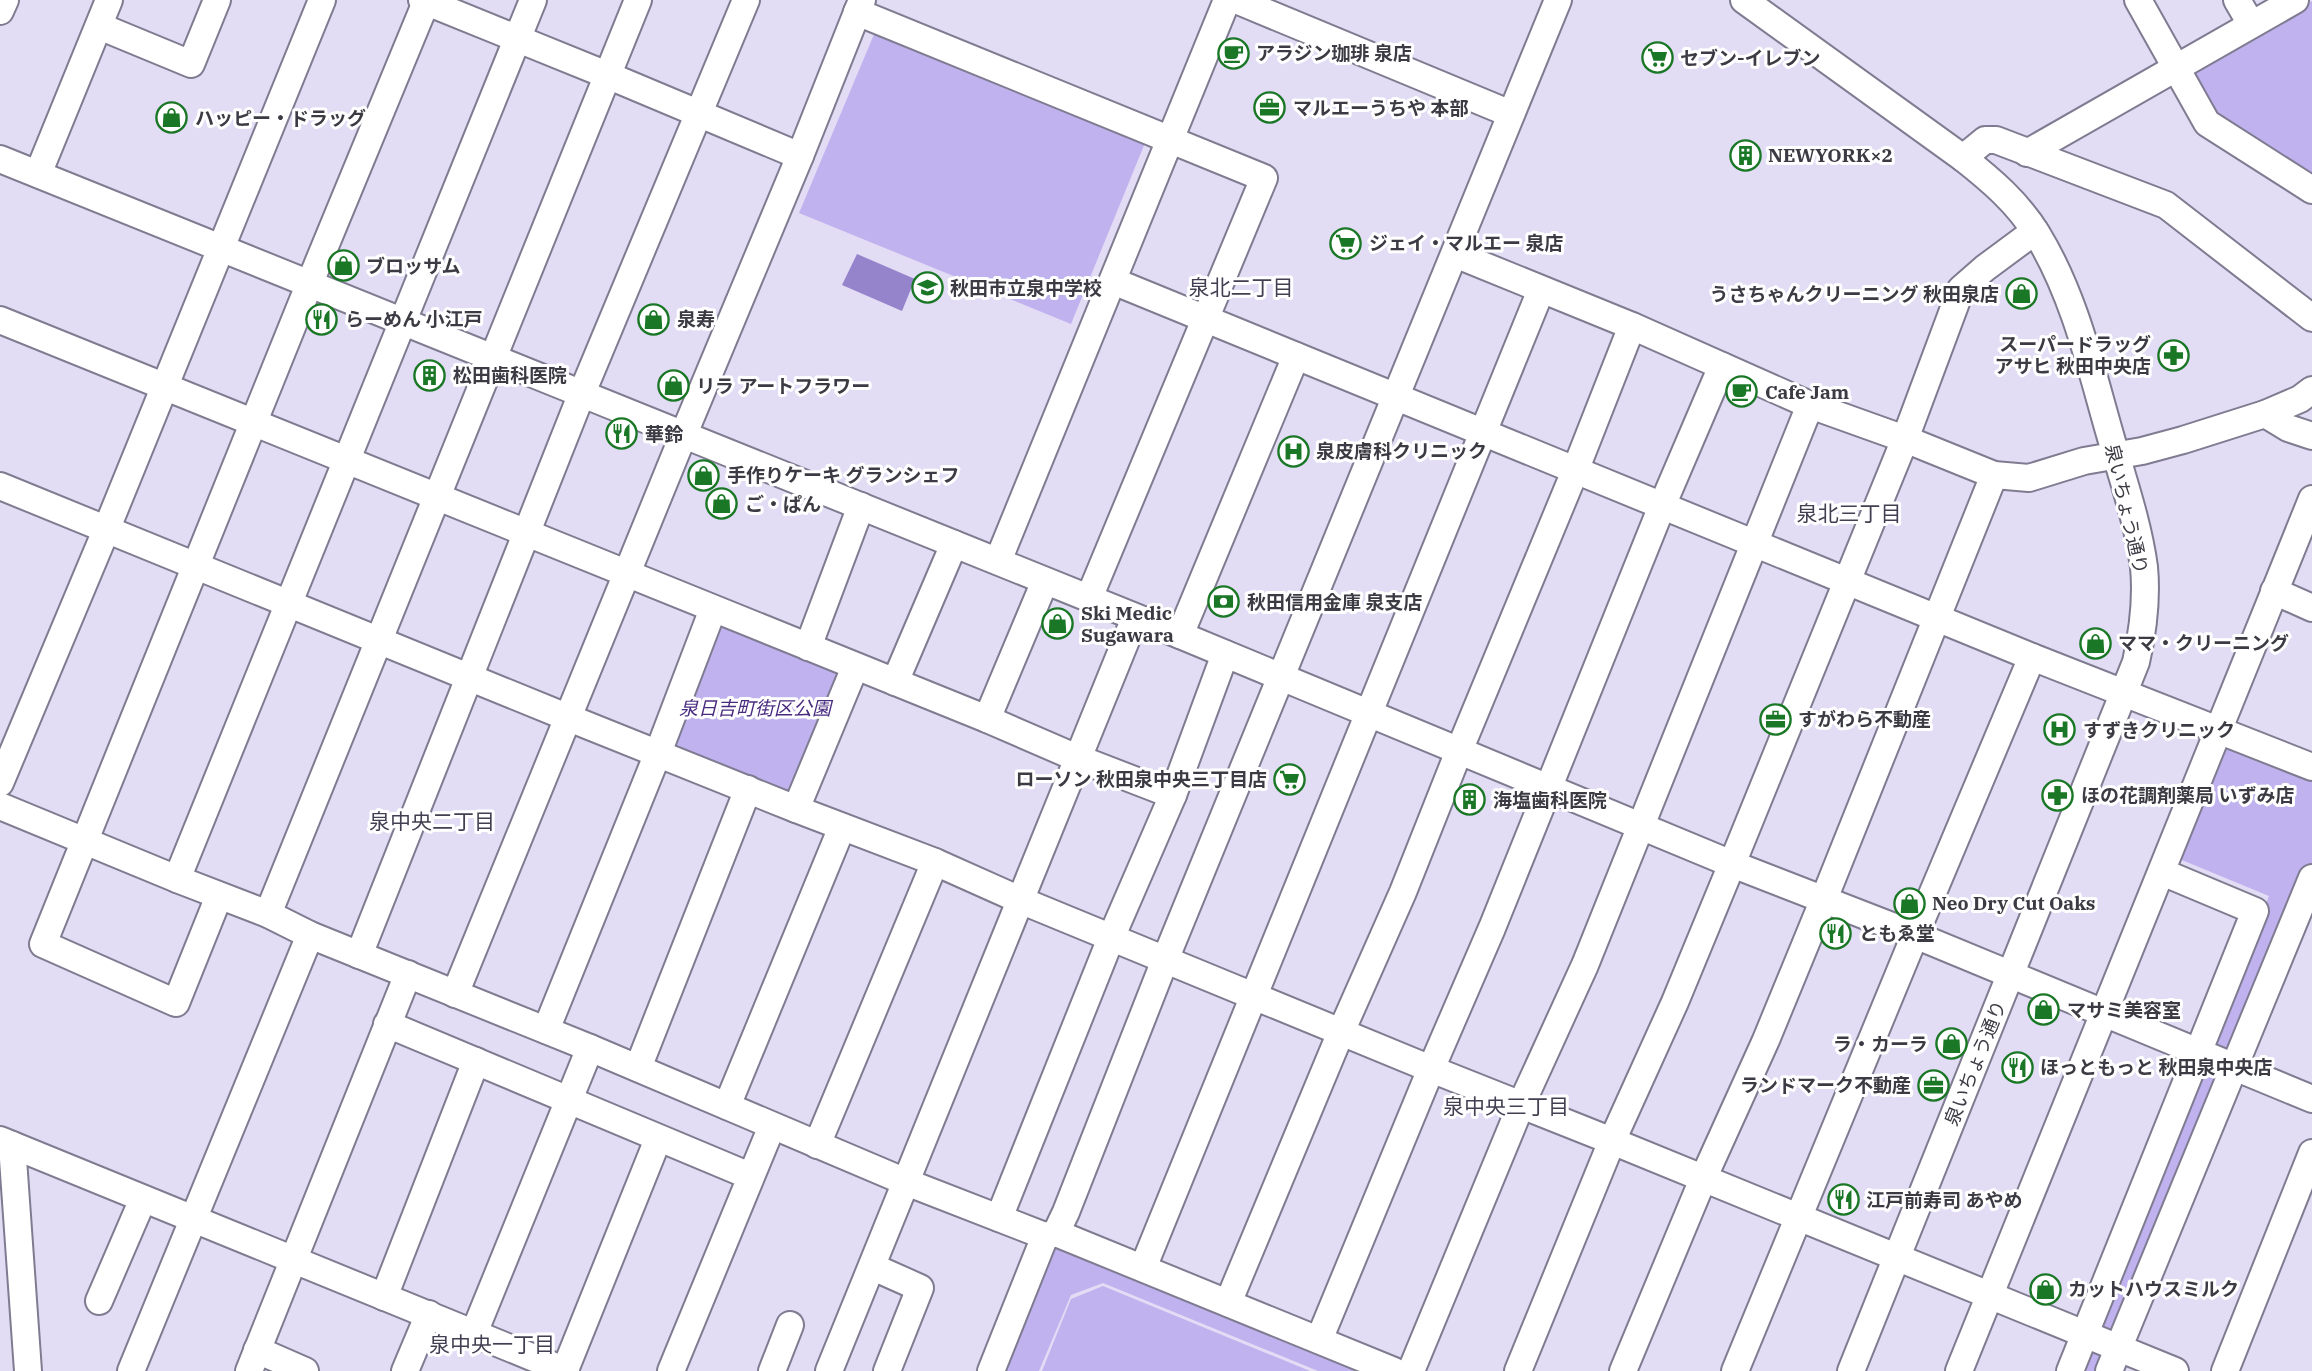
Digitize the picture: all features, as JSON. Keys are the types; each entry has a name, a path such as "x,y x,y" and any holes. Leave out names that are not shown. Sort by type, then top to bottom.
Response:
{"street":[{"path":"0,11 5,0"},
{"path":"38,174 109,0"},
{"path":"99,26 191,64 217,0"},
{"path":"0,783 322,0"},
{"path":"177,879 533,0"},
{"path":"268,914 377,638 437,497 638,0"},
{"path":"359,955 582,393 746,0"},
{"path":"999,561 1227,0"},
{"path":"1236,0 1511,114"},
{"path":"991,1371 1165,960 1558,0"},
{"name":"泉いちょう通り","path":"1744,0 1963,158 1995,184 2018,208 2035,232 2064,285 2087,352 2126,484 2143,566 2143,633 2136,662 1851,1371"},
{"path":"2138,0 2207,123 2312,190"},
{"path":"2237,0 2251,24"},
{"path":"2027,153 2295,0"},
{"path":"219,896 176,1003 43,944 424,1 800,156"},
{"path":"455,995 860,6 1264,178 1089,598"},
{"path":"1963,158 1985,140 1996,139 2166,205 2312,318"},
{"path":"0,159 999,561 1549,786 1732,864 1915,935 2312,1099"},
{"path":"1518,1371 1612,1141 1675,1002 1732,864 1905,439 1961,289 2035,232"},
{"path":"1455,254 1632,326 1810,405 1994,475 2029,478 2084,461 2142,451 2265,414 2300,399 2312,390"},
{"path":"1113,281 2032,657 2311,765"},
{"path":"1143,1269 1541,290"},
{"path":"0,320 1172,795"},
{"path":"1228,1303 1341,1032 1403,892 1632,326"},
{"path":"1180,635 1296,356"},
{"path":"1319,1340 1492,928 1662,506 1722,366"},
{"path":"1411,1371 1521,1105 1585,965 1810,405"},
{"path":"2265,414 2288,428 2312,436"},
{"path":"1623,1371 1703,1179 1766,1040 1994,475"},
{"path":"0,486 569,718 935,862 1111,938 1898,1257 2085,1335 2114,1359 2175,1371"},
{"path":"1959,1371 2312,499"},
{"path":"808,648 861,506"},
{"path":"895,682 954,544"},
{"path":"987,719 1045,581"},
{"path":"2274,592 2312,608"},
{"path":"546,1030 713,609"},
{"path":"829,1371 1135,618"},
{"path":"999,1218 1111,938 1172,795 1225,654"},
{"path":"1735,1371 2032,657"},
{"path":"796,809 855,667"},
{"path":"638,1068 748,789"},
{"path":"0,806 268,914 310,935 590,1048 906,1182 1143,1269 1394,1371"},
{"path":"727,1106 842,827"},
{"path":"817,1145 935,862"},
{"path":"2070,1371 2255,911 2162,872"},
{"path":"2114,1359 2312,878"},
{"path":"131,1371 310,935"},
{"path":"305,1371 253,1361 408,974"},
{"path":"387,1024 750,1176"},
{"path":"474,1333 590,1048"},
{"path":"384,1297 476,1061"},
{"path":"671,1371 772,1126"},
{"path":"28,1371 6,1143 565,1371 658,1139"},
{"path":"2225,1371 2312,1153"},
{"path":"99,1301 143,1199"},
{"path":"873,1267 920,1288 887,1371"},
{"path":"405,1371 429,1314"},
{"path":"772,1371 790,1325"}],"green space":[{"path":"2312,1 2312,176 2212,113 2194,79 2198,66"},
{"path":"875,32 1145,143 1071,324 799,213"},
{"name":"泉日吉町街区公園","path":"714,621 842,669 788,797 670,748"},
{"path":"2232,745 2312,779 2312,863 2227,1053 2212,1039 2269,896 2177,858 2221,750"},
{"path":"2202,1067 2222,1070 2103,1371 2077,1371"},
{"path":"1053,1237 1385,1371 1318,1371 1103,1283 1071,1295 1039,1371 997,1371"},
{"path":"1103,1286 1310,1371 1042,1371 1071,1299"}],"shaded area":[{"path":"857,254 915,279 902,311 842,285"}],"place":[{"name":"アラジン珈琲 泉店","path":"1233,53"},
{"name":"セブン-イレブン","path":"1657,58"},
{"name":"マルエーうちや 本部","path":"1270,108"},
{"name":"ハッピー・ドラッグ","path":"172,118"},
{"name":"NEWYORK×2","path":"1745,155"},
{"name":"ジェイ・マルエー 泉店","path":"1346,243"},
{"name":"ブロッサム","path":"343,266"},
{"name":"秋田市立泉中学校","path":"927,288"},
{"name":"うさちゃんクリーニング 秋田泉店","path":"2022,294"},
{"name":"らーめん 小江戸","path":"322,319"},
{"name":"泉寿","path":"654,319"},
{"name":"スーパードラッグ アサヒ 秋田中央店","path":"2174,355"},
{"name":"松田歯科医院","path":"430,375"},
{"name":"リラ アートフラワー","path":"673,386"},
{"name":"Cafe Jam","path":"1742,392"},
{"name":"華鈴","path":"622,434"},
{"name":"泉皮膚科クリニック","path":"1293,451"},
{"name":"手作りケーキ グランシェフ","path":"704,475"},
{"name":"ご・ぱん","path":"722,504"},
{"name":"秋田信用金庫 泉支店","path":"1224,602"},
{"name":"Ski Medic Sugawara","path":"1058,624"},
{"name":"ママ・クリーニング","path":"2095,643"},
{"name":"すがわら不動産","path":"1775,719"},
{"name":"すずきクリニック","path":"2060,730"},
{"name":"ローソン 秋田泉中央三丁目店","path":"1290,779"},
{"name":"ほの花調剤薬局 いずみ店","path":"2058,795"},
{"name":"海塩歯科医院","path":"1470,800"},
{"name":"Neo Dry Cut Oaks","path":"1909,903"},
{"name":"ともゑ堂","path":"1836,933"},
{"name":"マサミ美容室","path":"2044,1010"},
{"name":"ラ・カーラ","path":"1951,1044"},
{"name":"ほっともっと 秋田泉中央店","path":"2017,1067"},
{"name":"ランドマーク不動産","path":"1934,1085"},
{"name":"江戸前寿司 あやめ","path":"1843,1200"},
{"name":"カットハウスミルク","path":"2045,1289"}],"district":[{"name":"泉北二丁目","path":"1241,288"},
{"name":"泉北三丁目","path":"1849,514"},
{"name":"泉中央二丁目","path":"432,822"},
{"name":"泉中央三丁目","path":"1506,1107"},
{"name":"泉中央一丁目","path":"492,1345"}]}
